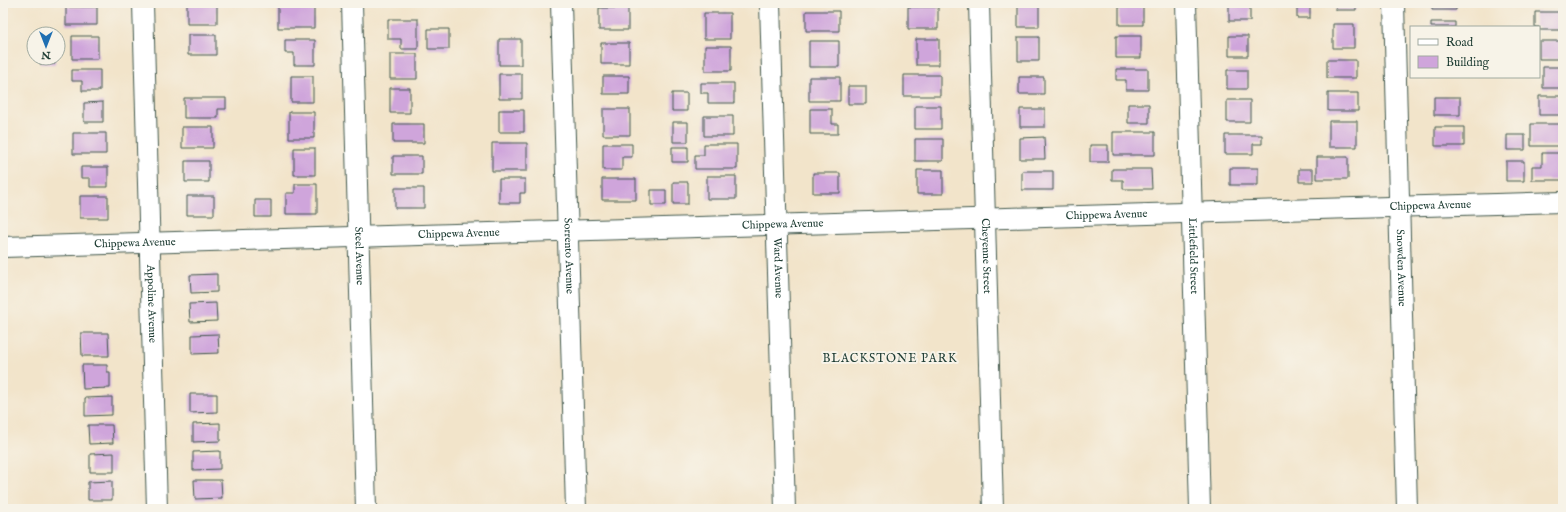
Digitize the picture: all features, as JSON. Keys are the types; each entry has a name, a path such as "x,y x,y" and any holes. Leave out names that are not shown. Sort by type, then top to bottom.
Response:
{"street":[{"name":"Appoline Avenue","path":"143,3 157,509"},
{"name":"Steel Avenue","path":"352,3 366,509"},
{"name":"Sorrento Avenue","path":"561,3 576,509"},
{"name":"Ward Avenue","path":"770,3 785,509"},
{"name":"Cheyenne Street","path":"979,3 993,509"},
{"name":"Littlefield Street","path":"1186,3 1200,509"},
{"name":"Snowden Avenue","path":"1394,3 1407,509"},
{"name":"Chippewa Avenue","path":"3,247 1563,202"}],"building":[{"path":"187,3 217,3 217,24 187,24"},
{"path":"1018,3 1039,3 1039,27 1018,27"},
{"path":"1229,3 1250,3 1250,21 1229,21"},
{"path":"1336,3 1356,3 1356,10 1336,10"},
{"path":"1432,3 1456,3 1456,10 1432,10"},
{"path":"278,4 314,4 314,28 278,28"},
{"path":"1297,4 1310,4 1310,18 1297,18"},
{"path":"1119,5 1143,5 1143,25 1119,25"},
{"path":"66,7 97,7 97,25 66,25"},
{"path":"908,7 938,7 938,29 908,29"},
{"path":"599,8 628,8 628,30 599,30"},
{"path":"806,11 839,11 839,31 806,31"},
{"path":"1535,12 1563,12 1563,30 1540,30 1540,26 1535,26"},
{"path":"704,13 730,13 730,39 704,39"},
{"path":"388,19 418,19 418,49 401,49 401,39 388,39"},
{"path":"1431,22 1455,22 1455,26 1431,26"},
{"path":"1333,24 1354,24 1354,48 1333,48"},
{"path":"428,29 449,29 449,49 428,49"},
{"path":"188,35 216,35 216,55 188,55"},
{"path":"72,36 98,36 98,59 72,59"},
{"path":"1116,36 1141,36 1141,58 1116,58"},
{"path":"1229,36 1248,36 1248,56 1229,56"},
{"path":"1018,37 1039,37 1039,61 1018,61"},
{"path":"499,39 521,39 521,65 499,65"},
{"path":"916,39 939,39 939,65 916,65"},
{"path":"285,40 315,40 315,65 294,65 294,53 285,53"},
{"path":"809,41 839,41 839,67 809,67"},
{"path":"1540,41 1563,41 1563,59 1540,59"},
{"path":"601,43 629,43 629,64 601,64"},
{"path":"705,46 731,46 731,71 705,71"},
{"path":"390,54 417,54 417,79 390,79"},
{"path":"1327,60 1356,60 1356,78 1327,78"},
{"path":"1543,67 1563,67 1563,88 1543,88"},
{"path":"1116,69 1148,69 1148,90 1126,90 1126,80 1116,80"},
{"path":"72,70 100,70 100,91 82,91 82,81 72,81"},
{"path":"1227,70 1247,70 1247,89 1227,89"},
{"path":"499,74 522,74 522,99 499,99"},
{"path":"904,75 940,75 940,96 904,96"},
{"path":"291,76 313,76 313,102 291,102"},
{"path":"603,76 629,76 629,94 603,94"},
{"path":"809,77 840,77 840,101 809,101"},
{"path":"1019,77 1044,77 1044,94 1019,94"},
{"path":"701,83 734,83 734,103 708,103 708,93 701,93"},
{"path":"848,86 866,86 866,104 848,104"},
{"path":"390,88 410,88 410,113 390,113"},
{"path":"672,93 687,93 687,111 672,111"},
{"path":"1328,93 1358,93 1358,111 1328,111"},
{"path":"1539,96 1563,96 1563,115 1539,115"},
{"path":"1434,97 1460,97 1460,115 1434,115"},
{"path":"184,98 226,98 226,109 218,109 218,118 184,118"},
{"path":"1227,100 1250,100 1250,122 1227,122"},
{"path":"103,102 103,122 84,122 84,103"},
{"path":"1128,104 1149,104 1149,123 1128,123"},
{"path":"915,106 941,106 941,129 915,129"},
{"path":"603,109 630,109 630,135 603,135"},
{"path":"810,109 832,109 832,124 838,124 838,134 810,134"},
{"path":"1020,109 1045,109 1045,127 1020,127"},
{"path":"499,110 524,110 524,132 499,132"},
{"path":"289,112 314,112 314,138 289,138"},
{"path":"704,116 733,116 733,136 704,136"},
{"path":"1329,121 1357,121 1357,147 1329,147"},
{"path":"673,122 688,122 688,142 673,142"},
{"path":"393,124 424,124 424,143 393,143"},
{"path":"1531,124 1563,124 1563,146 1531,146"},
{"path":"182,127 213,127 213,148 182,148"},
{"path":"1435,127 1464,127 1464,146 1435,146"},
{"path":"1113,132 1155,132 1155,155 1113,155"},
{"path":"73,133 106,133 106,154 73,154"},
{"path":"1225,135 1262,135 1262,144 1253,144 1253,154 1225,154"},
{"path":"1507,135 1525,135 1525,150 1507,150"},
{"path":"1044,137 1045,159 1020,159 1020,138"},
{"path":"915,139 943,139 943,161 915,161"},
{"path":"492,143 527,143 527,171 492,171"},
{"path":"603,144 632,144 632,157 622,157 622,170 603,170"},
{"path":"704,144 737,144 737,169 695,169 695,155 704,155"},
{"path":"1090,145 1108,145 1108,162 1090,162"},
{"path":"672,147 688,147 688,162 672,162"},
{"path":"294,148 315,148 315,175 294,175"},
{"path":"1542,153 1563,153 1563,180 1532,180 1532,166 1542,166"},
{"path":"393,156 422,156 422,174 393,174"},
{"path":"1317,157 1348,157 1348,179 1317,179"},
{"path":"185,161 209,161 209,182 185,182"},
{"path":"1506,161 1524,161 1524,181 1506,181"},
{"path":"81,167 108,167 108,187 90,187 90,178 81,178"},
{"path":"1230,168 1258,168 1258,185 1230,185"},
{"path":"1112,169 1151,169 1152,189 1123,189 1123,180 1112,180"},
{"path":"1299,169 1313,169 1313,182 1299,182"},
{"path":"917,170 943,170 943,194 917,194"},
{"path":"1022,171 1053,171 1053,190 1022,190"},
{"path":"813,173 840,173 840,193 813,193"},
{"path":"707,176 736,176 736,199 707,199"},
{"path":"499,179 525,179 525,193 520,193 520,203 499,203"},
{"path":"602,179 636,179 636,200 602,200"},
{"path":"673,182 688,182 688,204 673,204"},
{"path":"295,184 317,184 317,214 286,214 286,193 295,193"},
{"path":"395,188 424,188 424,208 395,208"},
{"path":"651,190 666,190 666,205 651,205"},
{"path":"80,196 108,196 108,218 80,218"},
{"path":"187,196 214,196 214,215 187,215"},
{"path":"255,200 271,200 271,217 255,217"},
{"path":"217,274 217,292 191,293 190,275"},
{"path":"216,303 217,321 190,322 189,304"},
{"path":"81,333 108,333 109,356 82,356"},
{"path":"218,334 219,353 192,354 192,335"},
{"path":"82,365 107,365 107,372 110,372 110,388 83,389"},
{"path":"190,394 217,394 217,412 190,413"},
{"path":"112,397 112,415 85,416 85,398"},
{"path":"220,423 220,441 193,442 193,424"},
{"path":"88,425 112,425 113,443 89,444"},
{"path":"220,451 220,469 193,470 193,452"},
{"path":"114,453 114,472 90,472 90,454"},
{"path":"194,480 221,480 222,498 195,499"},
{"path":"112,481 112,500 88,500 88,482"}],"district":[{"name":"BLACKSTONE PARK","path":"890,358"}]}
